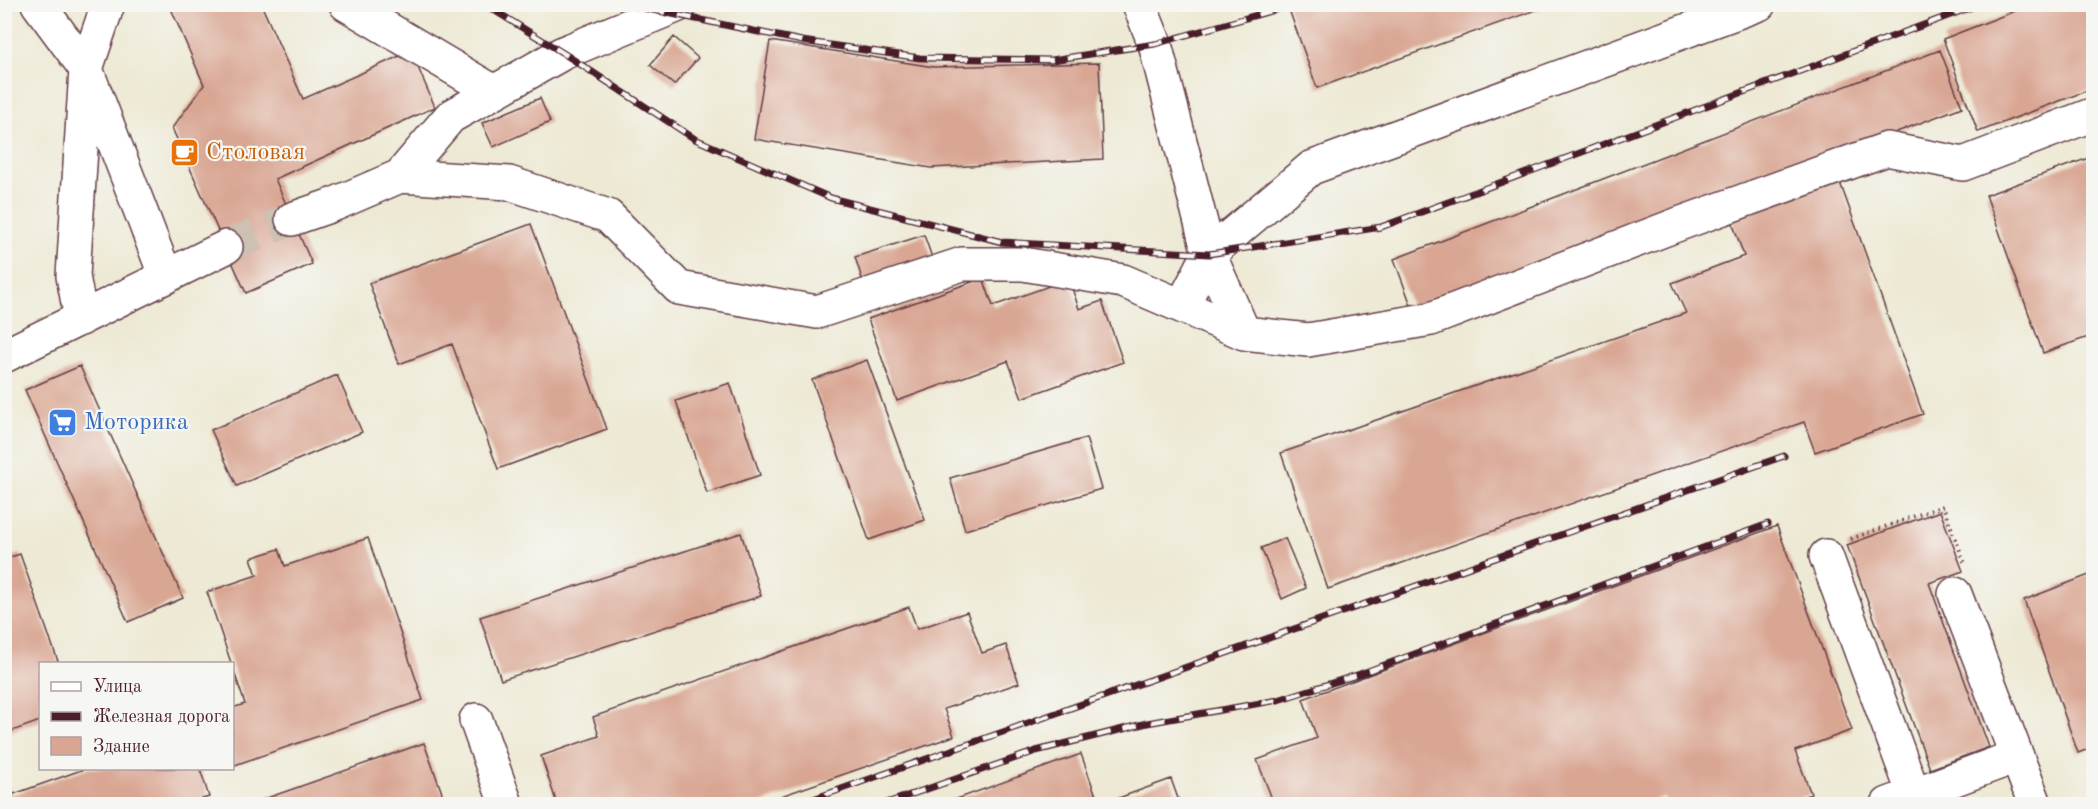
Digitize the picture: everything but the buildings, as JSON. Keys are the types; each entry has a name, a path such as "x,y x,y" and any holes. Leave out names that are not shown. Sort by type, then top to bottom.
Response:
{"street":[{"path":"38,4 86,69 166,276"},
{"path":"81,319 73,276 86,69 108,4"},
{"path":"346,4 494,92"},
{"path":"292,219 335,204 400,176 450,117 563,53 681,4"},
{"path":"1139,4 1155,44 1209,254 1244,333"},
{"path":"1182,306 1209,254 1311,168 1759,4"},
{"path":"400,176 509,183 608,216 679,288 817,312 962,264 1023,264 1124,281 1244,333 1308,340 1431,319 1887,149 1963,164 2094,114"},
{"path":"4,356 225,247"},
{"path":"1834,549 1901,800 2017,756"},
{"path":"1962,583 2017,756 2035,804"},
{"path":"476,720 506,804"}],"path":[{"path":"1834,549 1943,506 1962,583"}],"tunnel":[{"path":"226,247 292,219"}],"railway":[{"path":"484,4 695,139 831,198 1002,242 1209,254 1381,227 1980,4"},
{"path":"624,4 802,41 920,58 1052,60 1155,44 1288,6"},
{"path":"799,804 1784,456"},
{"path":"884,804 1036,751 1147,723 1278,700 1360,674 1768,524"}],"place":[{"name":"Столовая","path":"185,153"},
{"name":"Моторика","path":"63,423"}]}
